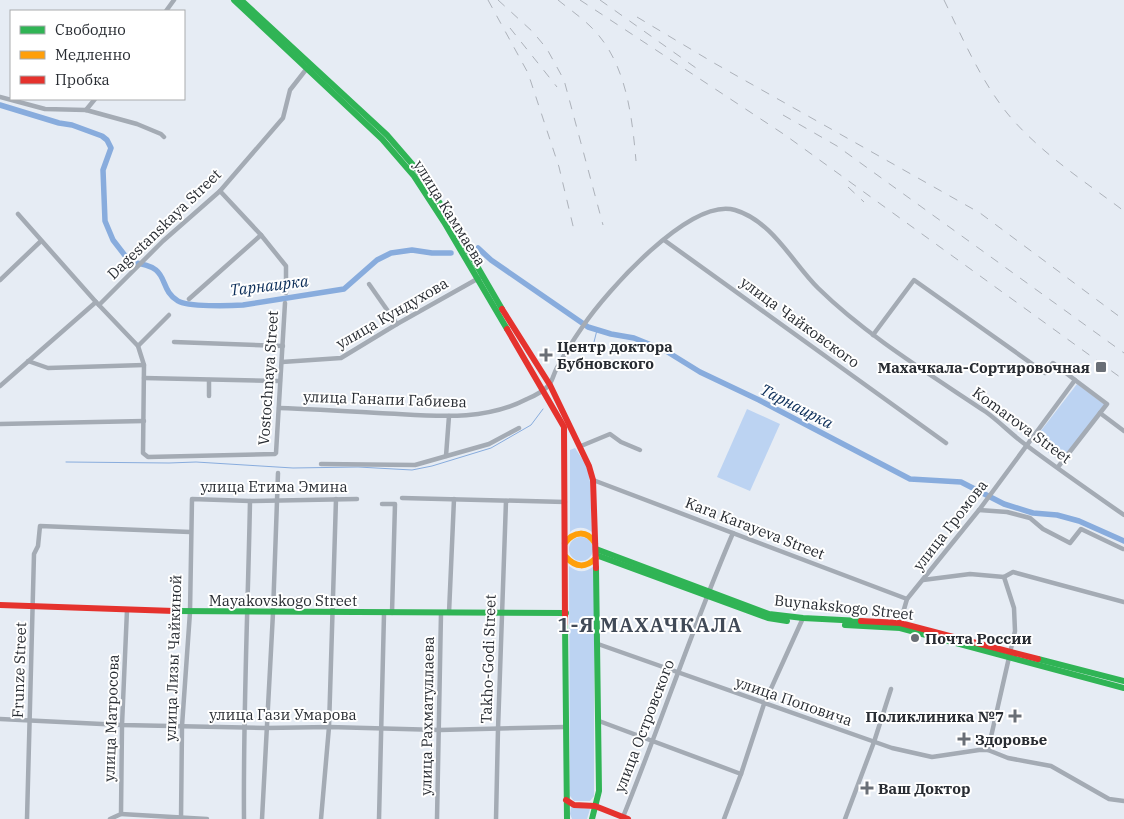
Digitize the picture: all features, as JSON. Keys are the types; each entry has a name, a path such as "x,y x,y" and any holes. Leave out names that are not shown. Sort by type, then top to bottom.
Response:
{"main road":[{"name":"улица Каммаева","path":"234,0 309,67"},
{"name":"улица Каммаева","path":"241,0 382,139 414,176 550,385 567,426"},
{"name":"улица Каммаева","path":"479,278 543,389 567,426"},
{"path":"567,426 581,446 593,480 598,644 599,791 592,819"},
{"path":"567,426 565,502 567,819"},
{"path":"565,543 569,537 575,534 581,532 588,534 593,539 596,552 591,563 584,566 570,563 566,557"},
{"name":"Buynakskogo Street","path":"596,552 768,618 900,628 1124,681"},
{"name":"Mayakovskogo Street","path":"0,605 190,612 333,614 566,613"},
{"name":"Buynakskogo Street","path":"802,620 900,623 1124,688"},
{"path":"566,800 574,805 595,805 625,817 636,819"}],"street":[{"name":"Dagestanskaya Street","path":"0,386 98,303 220,191 283,118 290,90 309,67"},
{"path":"11,100 45,109 86,110 137,124 164,137"},
{"path":"86,110 94,100"},
{"name":"Vostochnaya Street","path":"220,191 261,235 286,266 286,293"},
{"name":"Komarova Street","path":"664,240 708,211 721,208 735,210 759,223 838,307 873,335 953,392 988,414 1026,445 1124,515"},
{"path":"0,424 144,421 144,365 138,346 18,214"},
{"path":"189,299 261,235"},
{"path":"543,389 550,385 556,369 588,319 620,280 651,249 664,240"},
{"name":"улица Чайковского","path":"664,240 946,443"},
{"path":"0,280 41,241"},
{"name":"улица Кундухова","path":"282,362 341,358 479,278"},
{"path":"873,335 914,280 1045,373 1053,363 1106,404 1058,467"},
{"path":"369,284 397,324"},
{"name":"Vostochnaya Street","path":"144,421 143,453 148,457 275,454 277,450 286,303"},
{"path":"138,346 169,315"},
{"path":"174,342 283,346"},
{"path":"28,361 48,368 144,365"},
{"path":"144,378 280,381"},
{"path":"209,396 210,380"},
{"name":"улица Громова","path":"900,623 907,599 979,510 1075,380"},
{"name":"улица Ганапи Габиева","path":"279,408 449,416 494,412 513,406 543,389"},
{"path":"1100,413 1124,431"},
{"path":"446,456 449,416"},
{"path":"320,464 415,465 488,444 518,428"},
{"path":"581,446 610,434 621,442 640,450"},
{"path":"262,819 278,473"},
{"name":"Kara Karayeva Street","path":"593,480 907,599"},
{"path":"402,498 565,502"},
{"name":"улица Етима Эмина","path":"192,499 250,501 357,499"},
{"name":"улица Лизы Чайкиной","path":"181,818 182,726 190,612 192,499"},
{"path":"321,819 329,727 336,499"},
{"path":"449,613 454,499"},
{"path":"244,819 243,726 250,501"},
{"name":"Takho-Godi Street","path":"496,819 506,501"},
{"path":"382,504 395,504 392,613"},
{"path":"979,510 1007,512 1030,518 1043,529 1070,543 1081,529 1123,550"},
{"name":"Frunze Street","path":"27,819 34,554 38,546 42,525 190,532"},
{"name":"улица Островского","path":"625,817 707,594 733,533"},
{"path":"923,580 970,574 1004,577 1013,572 1124,602"},
{"path":"988,750 1015,631 1014,608 1004,577"},
{"name":"улица Матросова","path":"121,814 122,725 127,610"},
{"name":"улица Рахматуллаева","path":"437,819 442,613"},
{"path":"379,819 384,614"},
{"path":"724,819 742,774 764,704 802,620"},
{"name":"улица Поповича","path":"598,644 678,674 892,748 932,758 988,750 1008,758 1051,766 1109,799 1124,801"},
{"path":"845,819 874,742 891,689"},
{"name":"улица Гази Умарова","path":"0,719 122,725 243,726 266,728 329,727 440,730 565,728"},
{"path":"599,721 742,774"},
{"path":"110,819 121,814 207,819"}],"shaded area":[{"path":"1077,384 1105,405 1061,462 1033,441"},
{"path":"747,409 780,424 750,491 717,477"},
{"path":"575,448 587,466 590,482 592,532 581,528 570,532 570,450"},
{"path":"581,537 586,538 592,544 592,554 586,560 581,561 576,560 570,554 569,549 570,544 576,538"},
{"path":"569,566 581,571 588,570 594,566 594,796 590,801 574,801 570,796"},
{"path":"571,807 590,809 587,819 572,819 570,814"}],"waterway":[{"name":"Тарнаирка","path":"0,105 59,123 72,125 102,136 107,140 111,148 103,170 105,221 113,240 130,262 156,270 173,297 183,303 209,306 243,305 344,289 377,260 391,253 412,250 451,253"},
{"name":"Тарнаирка","path":"478,248 491,260 588,327 634,338 666,351 700,372 759,400 910,479 961,482 1004,504 1033,513 1057,515 1079,521 1124,541"},
{"path":"593,346 597,330"},
{"path":"66,462 196,462 293,468 358,467 412,470 432,466 491,448 531,425 543,409"}],"railway":[{"path":"488,0 528,73 559,167 574,230"},
{"path":"498,0 533,32 547,49 564,80 603,225"},
{"path":"558,0 591,27 603,41 620,72 629,107 636,161"},
{"path":"580,0 785,135 1124,380"},
{"path":"600,0 696,68"},
{"path":"944,0 980,73 1007,113 1033,141 1124,211"},
{"path":"637,17 714,63 980,213 1124,320"},
{"path":"510,28 557,87"},
{"path":"783,115 837,146 1124,353"},
{"path":"848,187 864,202"}],"traffic: fast":[{"path":"234,0 382,139 414,176 444,222 507,329"},
{"path":"241,0 387,135 419,172 445,211 502,309"},
{"path":"596,549 769,614 861,621"},
{"path":"596,555 768,618 787,621"},
{"path":"592,819 599,791 596,568"},
{"path":"174,611 566,613"},
{"path":"565,623 567,819"},
{"path":"845,625 900,628 1124,688"},
{"path":"1038,659 1124,681"}],"traffic: slow":[{"path":"565,543 576,534 584,534 595,543"},
{"path":"566,557 577,565 588,564 596,558"}],"traffic: jam":[{"path":"502,309 550,385 589,466 593,480 596,568"},
{"path":"507,329 564,427 565,623"},
{"path":"0,605 174,611"},
{"path":"861,621 900,623 1038,659"},
{"path":"566,800 574,805 595,806 628,819"}],"place":[{"name":"Центр доктора Бубновского","path":"546,355"},
{"name":"Махачкала-Сортировочная","path":"1101,367"},
{"name":"Почта России","path":"915,638"},
{"name":"Поликлиника №7","path":"1015,716"},
{"name":"Здоровье","path":"964,739"},
{"name":"Ваш Доктор","path":"867,788"}],"district":[{"name":"1-Я МАХАЧКАЛА","path":"650,624"}]}
